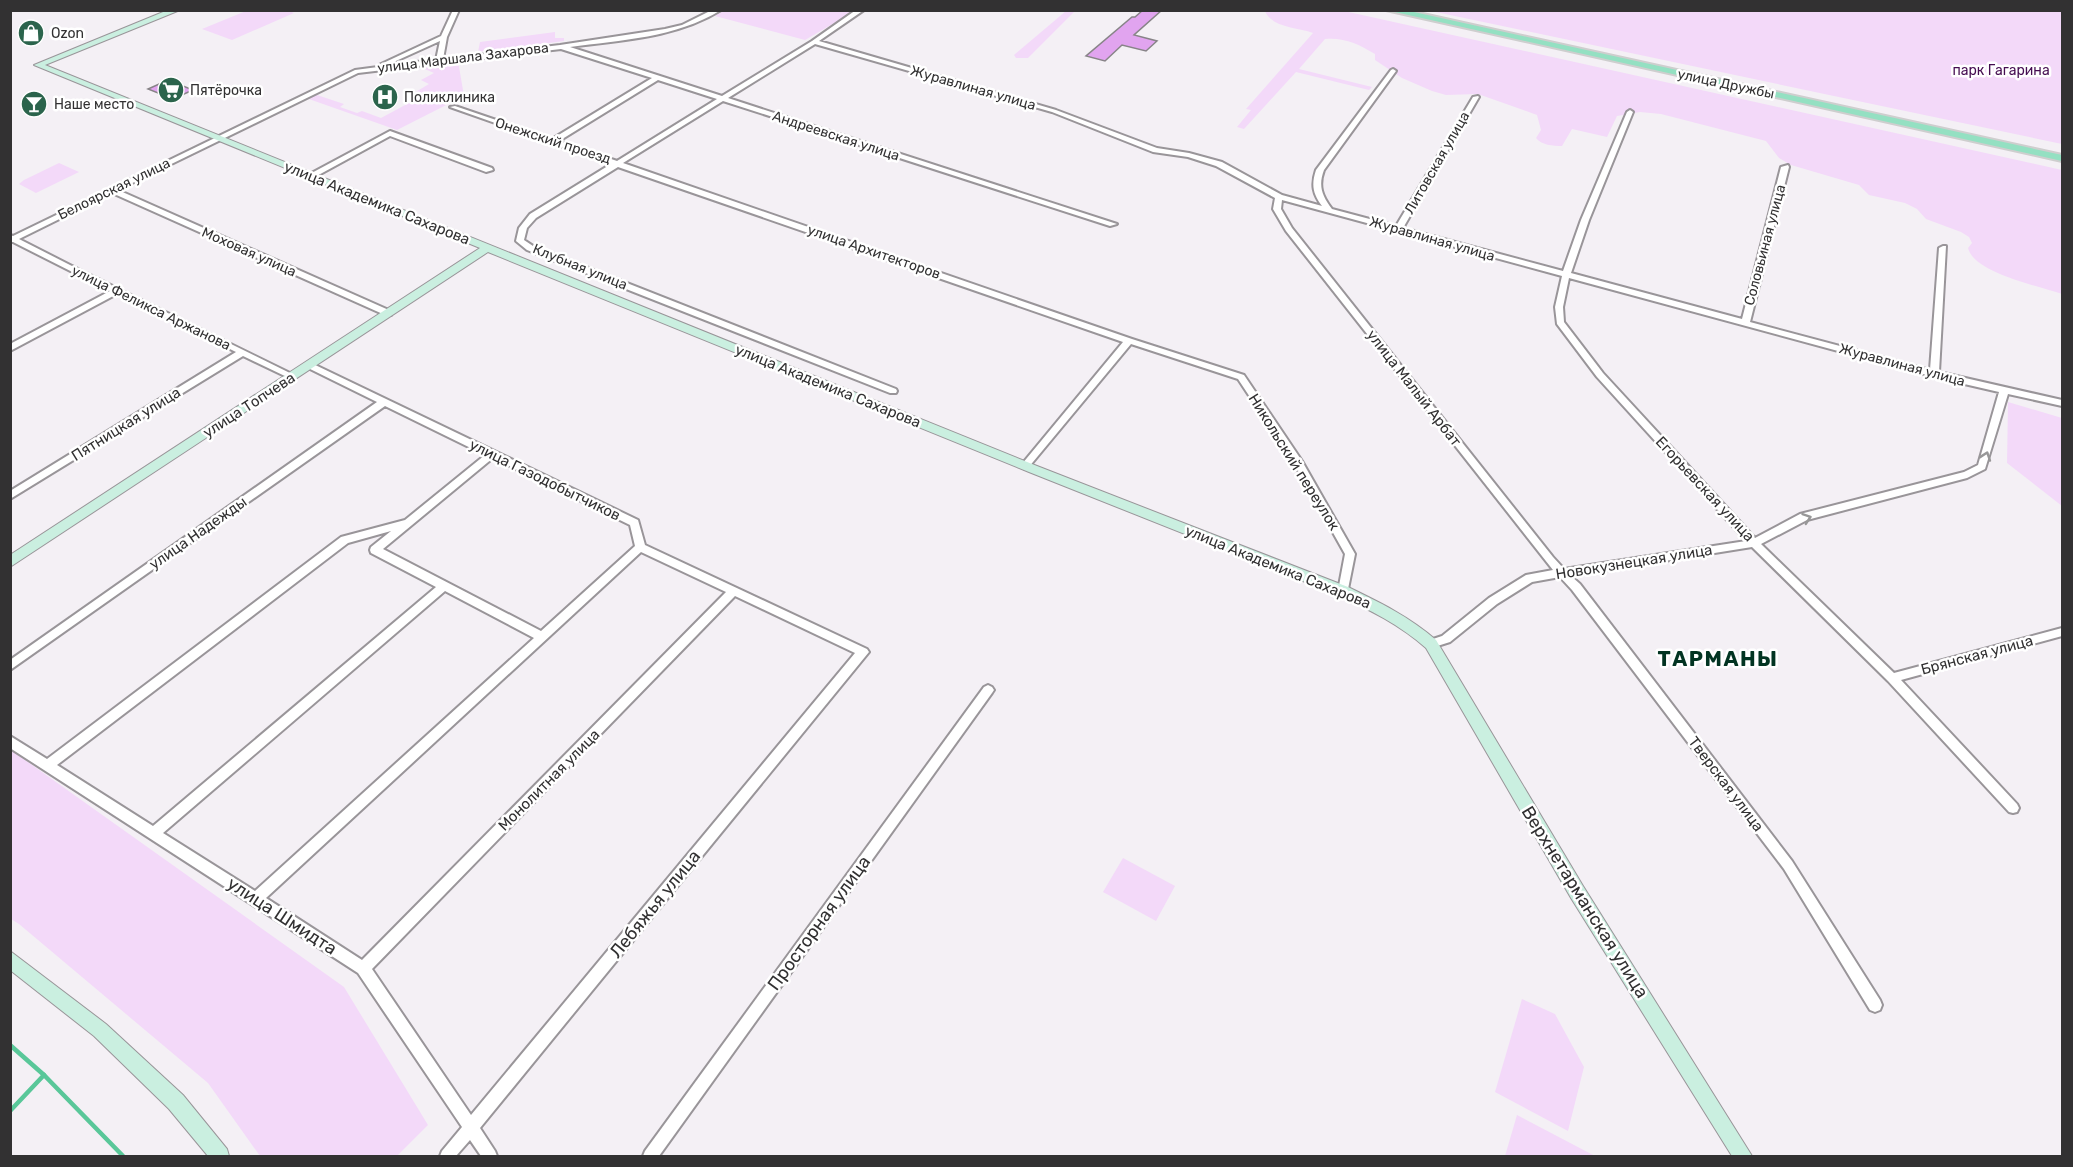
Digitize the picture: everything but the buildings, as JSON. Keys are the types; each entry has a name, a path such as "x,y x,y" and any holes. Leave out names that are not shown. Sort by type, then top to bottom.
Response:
{"main road":[{"name":"улица Дружбы","path":"1390,10 2062,158"}],"street":[{"name":"улица Академика Сахарова","path":"176,10 38,65 1025,466 1343,591 1392,614 1414,628 1431,644"},
{"path":"439,61 444,37 456,10"},
{"name":"улица Маршала Захарова","path":"218,138 353,73 665,31 684,26 718,10"},
{"name":"Клубная улица","path":"861,10 814,42 533,216 523,228 520,241 530,248 893,391"},
{"path":"375,69 415,48 444,37"},
{"name":"Журавлиная улица","path":"814,42 1054,111 1156,150 1189,155 1219,164 1279,197 1564,276 1934,374 2062,403"},
{"name":"Андреевская улица","path":"560,46 1113,224"},
{"path":"1329,210 1315,190 1315,182 1320,170 1393,71"},
{"path":"554,141 657,78"},
{"name":"Литовская улица","path":"1398,230 1476,97"},
{"name":"Онежский проезд","path":"453,107 619,163"},
{"name":"Егорьевская улица","path":"1629,112 1564,276 1557,315 1560,322 1600,375 1754,543 1892,678 2013,808"},
{"path":"310,176 390,133 489,170"},
{"name":"Белоярская улица","path":"12,239 218,138"},
{"name":"улица Архитекторов","path":"619,163 1129,341"},
{"name":"Соловьиная улица","path":"1744,324 1785,167"},
{"name":"Моховая улица","path":"111,190 388,313"},
{"name":"улица Малый Арбат","path":"1279,197 1277,209 1289,229 1549,560 1563,573"},
{"name":"улица Феликса Аржанова","path":"12,239 292,376"},
{"name":"улица Топчева","path":"10,562 487,248"},
{"path":"1934,374 1943,248"},
{"path":"10,348 117,291"},
{"path":"1025,466 1129,341"},
{"name":"Никольский переулок","path":"1129,341 1241,377 1299,463 1350,554 1343,591"},
{"name":"Пятницкая улица","path":"10,495 242,352"},
{"name":"улица Газодобытчиков","path":"309,365 634,524 640,547"},
{"name":"Новокузнецкая улица","path":"1431,644 1446,639 1513,587 1530,578 1754,543 1804,518 1967,475 1982,467 2004,391"},
{"name":"улица Надежды","path":"10,666 386,401"},
{"path":"492,454 375,550 542,637"},
{"path":"48,765 345,540 408,523"},
{"path":"256,899 640,547 734,591"},
{"name":"Тверская улица","path":"1563,573 1788,865 1875,1005"},
{"path":"154,833 444,586"},
{"name":"Лебяжья улица","path":"447,1156 863,652 734,591"},
{"name":"Монолитная улица","path":"363,968 734,591"},
{"name":"Брянская улица","path":"1892,678 2062,632"},
{"name":"Верхнетарманская улица","path":"1431,644 1577,892 1743,1156"},
{"name":"Просторная улица","path":"650,1156 988,690"},
{"name":"улица Шмидта","path":"10,741 363,968 490,1156"},
{"path":"10,959 100,1030 176,1102 220,1156"}],"green space":[{"path":"287,10 294,13 232,40 202,29 246,11"},
{"path":"724,10 855,11 805,40 715,16"},
{"path":"1066,11 1075,11 1028,58 1016,58 1014,55"},
{"path":"1265,11 1344,11 2062,170 2062,294 2024,283 1982,265 1973,257 1968,248 1972,243 1969,237 1961,232 1926,219 1917,209 1905,203 1869,195 1859,185 1791,165 1779,158 1766,141 1661,114 1640,112 1617,116 1607,137 1572,129 1562,146 1547,145 1536,138 1541,130 1537,115 1478,94 1446,95 1432,91 1402,78 1375,60 1375,54 1345,40 1325,39 1299,69 1372,87 1369,90 1296,72 1244,129 1237,127 1251,110 1246,109 1313,33 1279,24 1268,17"},
{"name":"парк Гагарина","path":"1431,11 2062,11 2062,144"},
{"path":"555,32 555,38 564,38 564,41 478,52 480,42"},
{"path":"458,61 464,96 397,130 306,98 314,94 344,104 340,107 357,113 362,111 381,118 422,96 414,93 429,84 421,80 434,73 418,66"},
{"path":"59,163 79,172 36,193 19,184 24,180"},
{"path":"2008,402 2062,418 2062,506 2007,463"},
{"path":"11,750 344,987 428,1125 397,1156 260,1156 208,1083 11,919"},
{"path":"1123,858 1175,886 1156,921 1103,892"},
{"path":"1522,999 1555,1014 1584,1067 1568,1131 1495,1092"},
{"path":"1517,1115 1595,1156 1505,1156"}],"waterway":[{"path":"10,1045 44,1075"},
{"path":"10,1111 44,1075"},
{"path":"44,1075 123,1156"}],"place":[{"name":"Ozon","path":"31,33"},
{"name":"Пятёрочка","path":"171,90"},
{"name":"Поликлиника","path":"385,97"},
{"name":"Наше место","path":"34,104"}],"district":[{"name":"ТАРМАНЫ","path":"1718,658"}]}
